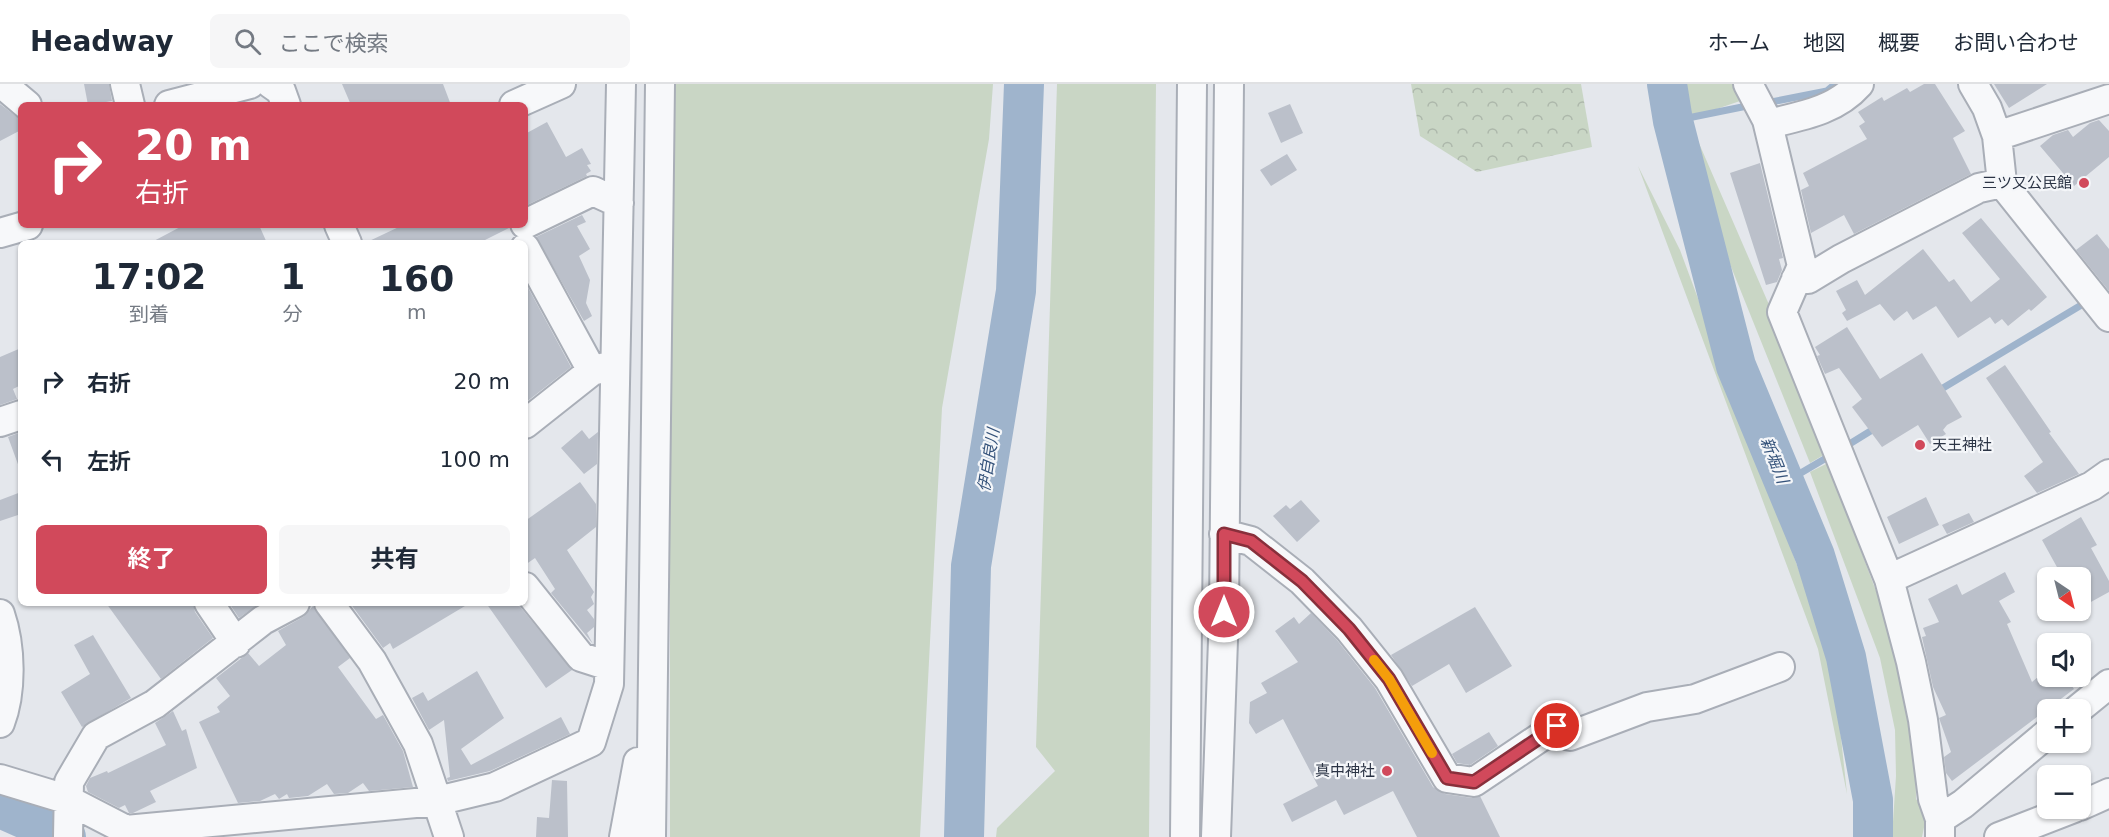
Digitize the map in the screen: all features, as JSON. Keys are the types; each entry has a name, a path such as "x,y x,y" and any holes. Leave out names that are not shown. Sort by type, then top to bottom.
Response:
{"street":[{"path":"2,84 23,102"},
{"path":"125,84 129,102"},
{"path":"271,84 281,90 285,102"},
{"path":"521,102 561,84"},
{"path":"0,779 66,799 126,830 437,801 495,788 591,742 609,684 604,368 619,202 621,84"},
{"path":"651,837 660,84"},
{"path":"1185,837 1192,84"},
{"path":"1224,833 1224,534 1229,84"},
{"path":"1749,84 1768,124 1802,266 1782,312 1889,579 1911,662 1923,720 1933,799 1940,828"},
{"path":"1768,124 1808,114 1846,99 1859,84"},
{"path":"1973,84 1987,108 1997,136 2002,183 2109,317"},
{"path":"179,102 235,86"},
{"path":"1997,136 2109,99"},
{"path":"1796,279 1808,279 1841,259 1978,188 2002,183"},
{"path":"521,232 593,191 619,202"},
{"path":"528,243 604,368"},
{"path":"528,422 604,368"},
{"path":"0,422 18,416"},
{"path":"1889,579 2092,486 2109,474"},
{"path":"1224,534 1251,541 1302,581 1349,629 1389,679 1447,778 1474,782 1557,726 1570,736 1647,706 1695,699 1780,667"},
{"path":"528,591 581,657 609,666"},
{"path":"211,606 236,643"},
{"path":"68,837 66,799 69,782 96,736 154,704 263,620 289,606"},
{"path":"331,606 372,661 418,744 449,837"},
{"path":"0,614 6,632 7,705 0,723"},
{"path":"2091,699 2109,684"},
{"path":"624,837 638,764 652,722"},
{"path":"1940,828 1963,804 2037,742"},
{"path":"2091,801 2109,793"},
{"path":"1999,837 2046,819"}],"green space":[{"path":"670,84 993,84 989,139 942,408 920,837 670,837"},
{"path":"1057,84 1156,84 1149,837 996,837 997,828 1055,771 1036,747"},
{"path":"1411,84 1581,84 1592,147 1477,172 1420,136"},
{"path":"1680,84 1737,84 1743,100 1693,117 1682,103"},
{"path":"1695,134 1832,450 1810,463 1703,197 1689,145"},
{"path":"1638,166 1680,250 1833,662 1847,794 1818,649"},
{"path":"1828,463 1882,607 1915,731 1916,799 1927,813 1922,837 1892,837 1896,776 1895,730 1880,658 1810,472"}],"building":[{"path":"84,84 109,84 112,101 87,102"},
{"path":"342,84 443,84 450,102 350,102"},
{"path":"1924,84 1935,84 1965,131 1953,138 1971,174 1854,234 1844,215 1811,233 1801,190 1809,186 1803,173 1867,139 1859,126 1865,122 1858,112 1882,97 1884,101 1907,88 1910,92"},
{"path":"1994,84 2047,84 2009,108"},
{"path":"0,104 18,118 18,132 0,141"},
{"path":"1290,104 1303,133 1281,143 1268,113"},
{"path":"2099,120 2109,131 2109,157 2074,186 2040,146 2053,135 2068,130 2073,137 2090,123"},
{"path":"547,122 566,157 582,148 591,164 587,165 591,171 586,174 587,176 528,205 528,132"},
{"path":"1287,154 1297,170 1271,186 1260,170"},
{"path":"1760,163 1783,258 1779,259 1782,270 1777,282 1766,285 1730,173"},
{"path":"582,215 586,222 577,226 590,249 579,256 590,280 586,303 592,316 584,321 536,237"},
{"path":"1981,218 2047,297 2031,311 2029,309 2008,326 2002,319 1995,324 1990,317 1958,338 1936,306 1913,320 1907,311 1894,321 1880,304 1847,321 1842,313 1846,310 1836,291 1857,280 1865,295 1923,249 1949,282 1954,279 1971,302 2000,279 1962,233"},
{"path":"178,228 260,228 266,240 156,240"},
{"path":"397,228 509,228 485,240 371,240"},
{"path":"2097,234 2109,249 2109,291 2076,250"},
{"path":"528,288 571,367 528,401"},
{"path":"1847,327 1880,379 1922,353 1962,417 1947,425 1943,430 1946,434 1930,444 1918,425 1882,447 1852,407 1862,399 1839,368 1825,374 1817,356 1820,355 1815,347"},
{"path":"18,349 18,386 13,389 17,399 0,405 0,357"},
{"path":"2005,365 2079,474 2037,493 2024,476 2043,462 1986,378"},
{"path":"582,430 589,439 598,432 597,464 584,474 561,448"},
{"path":"18,433 18,464 8,437"},
{"path":"580,482 596,504 596,527 567,550 594,592 591,597 594,604 587,610 594,619 594,627 587,633 593,644 551,593 555,589 535,558 528,563 528,519"},
{"path":"18,493 18,515 0,521 0,500"},
{"path":"1926,497 1939,525 1899,544 1887,517"},
{"path":"1301,500 1320,521 1297,542 1273,516 1286,505 1290,509"},
{"path":"1969,513 1974,522 1947,534 1942,525"},
{"path":"2081,517 2097,545 2091,548 2109,581 2109,592 2091,602 2091,567 2057,567 2042,540"},
{"path":"2005,572 2015,592 1999,601 2011,622 2007,624 2032,682 2037,678 2037,687 2073,687 2074,689 2061,699 2037,699 2037,717 1952,781 1946,773 1944,757 1951,752 1939,718 1946,715 1933,687 1922,637 1926,636 1923,628 1939,622 1928,599 1957,584 1962,595"},
{"path":"108,606 194,606 195,612 213,638 161,679"},
{"path":"231,606 256,606 239,618"},
{"path":"313,606 350,658 338,667 376,719 383,715 403,751 413,787 369,791 363,783 348,793 334,794 327,784 308,796 289,798 287,794 279,799 275,794 260,801 238,803 199,722 220,712 217,707 230,696 216,678 248,653 259,666 286,645 278,631 303,617"},
{"path":"352,606 465,606 393,649 390,643 383,648"},
{"path":"488,606 519,606 572,670 546,688"},
{"path":"1475,607 1512,666 1466,693 1449,664 1412,686 1391,655"},
{"path":"1311,613 1337,640 1375,688 1433,787 1445,794 1472,798 1480,796 1500,837 1417,837 1393,791 1344,815 1336,800 1292,822 1283,804 1318,786 1283,719 1256,734 1249,723 1250,702 1267,693 1261,683 1298,662 1275,631 1294,617 1299,624"},
{"path":"93,635 131,698 82,727 61,692 90,674 74,645"},
{"path":"477,671 504,718 461,749 471,765 561,717 570,734 490,771 448,781 447,778 450,777 444,720 429,730 412,698 423,692 428,701"},
{"path":"173,711 182,731 186,729 197,768 150,791 156,802 133,813 129,813 125,805 119,808 88,792 86,786 90,778 107,771 108,773 166,745 155,723"},
{"path":"1489,732 1498,746 1470,765 1457,763 1452,754"},
{"path":"552,780 567,781 568,837 536,837 537,817 549,818"}],"waterway":[{"name":"伊自良川","path":"964,837 971,566 1016,291 1024,84"},
{"name":"新堀川","path":"1667,84 1673,121 1736,366 1815,556 1846,657 1873,800 1873,837"},
{"path":"1766,103 1827,91 1835,84"},
{"path":"1673,121 1752,105"},
{"path":"1938,391 2088,301"},
{"path":"1843,448 1877,427"},
{"path":"1794,477 1833,454"},
{"path":"0,808 66,837"}],"slow traffic":[{"path":"1374,660 1389,679 1432,753"}],"place":[{"name":"三ツ又公民館","path":"2084,183"},
{"name":"天王神社","path":"1920,445"},
{"name":"真中神社","path":"1387,771"}],"route":[{"path":"1224,612 1224,534 1251,541 1302,581 1349,629 1389,679 1447,778 1474,782 1557,726"}]}
